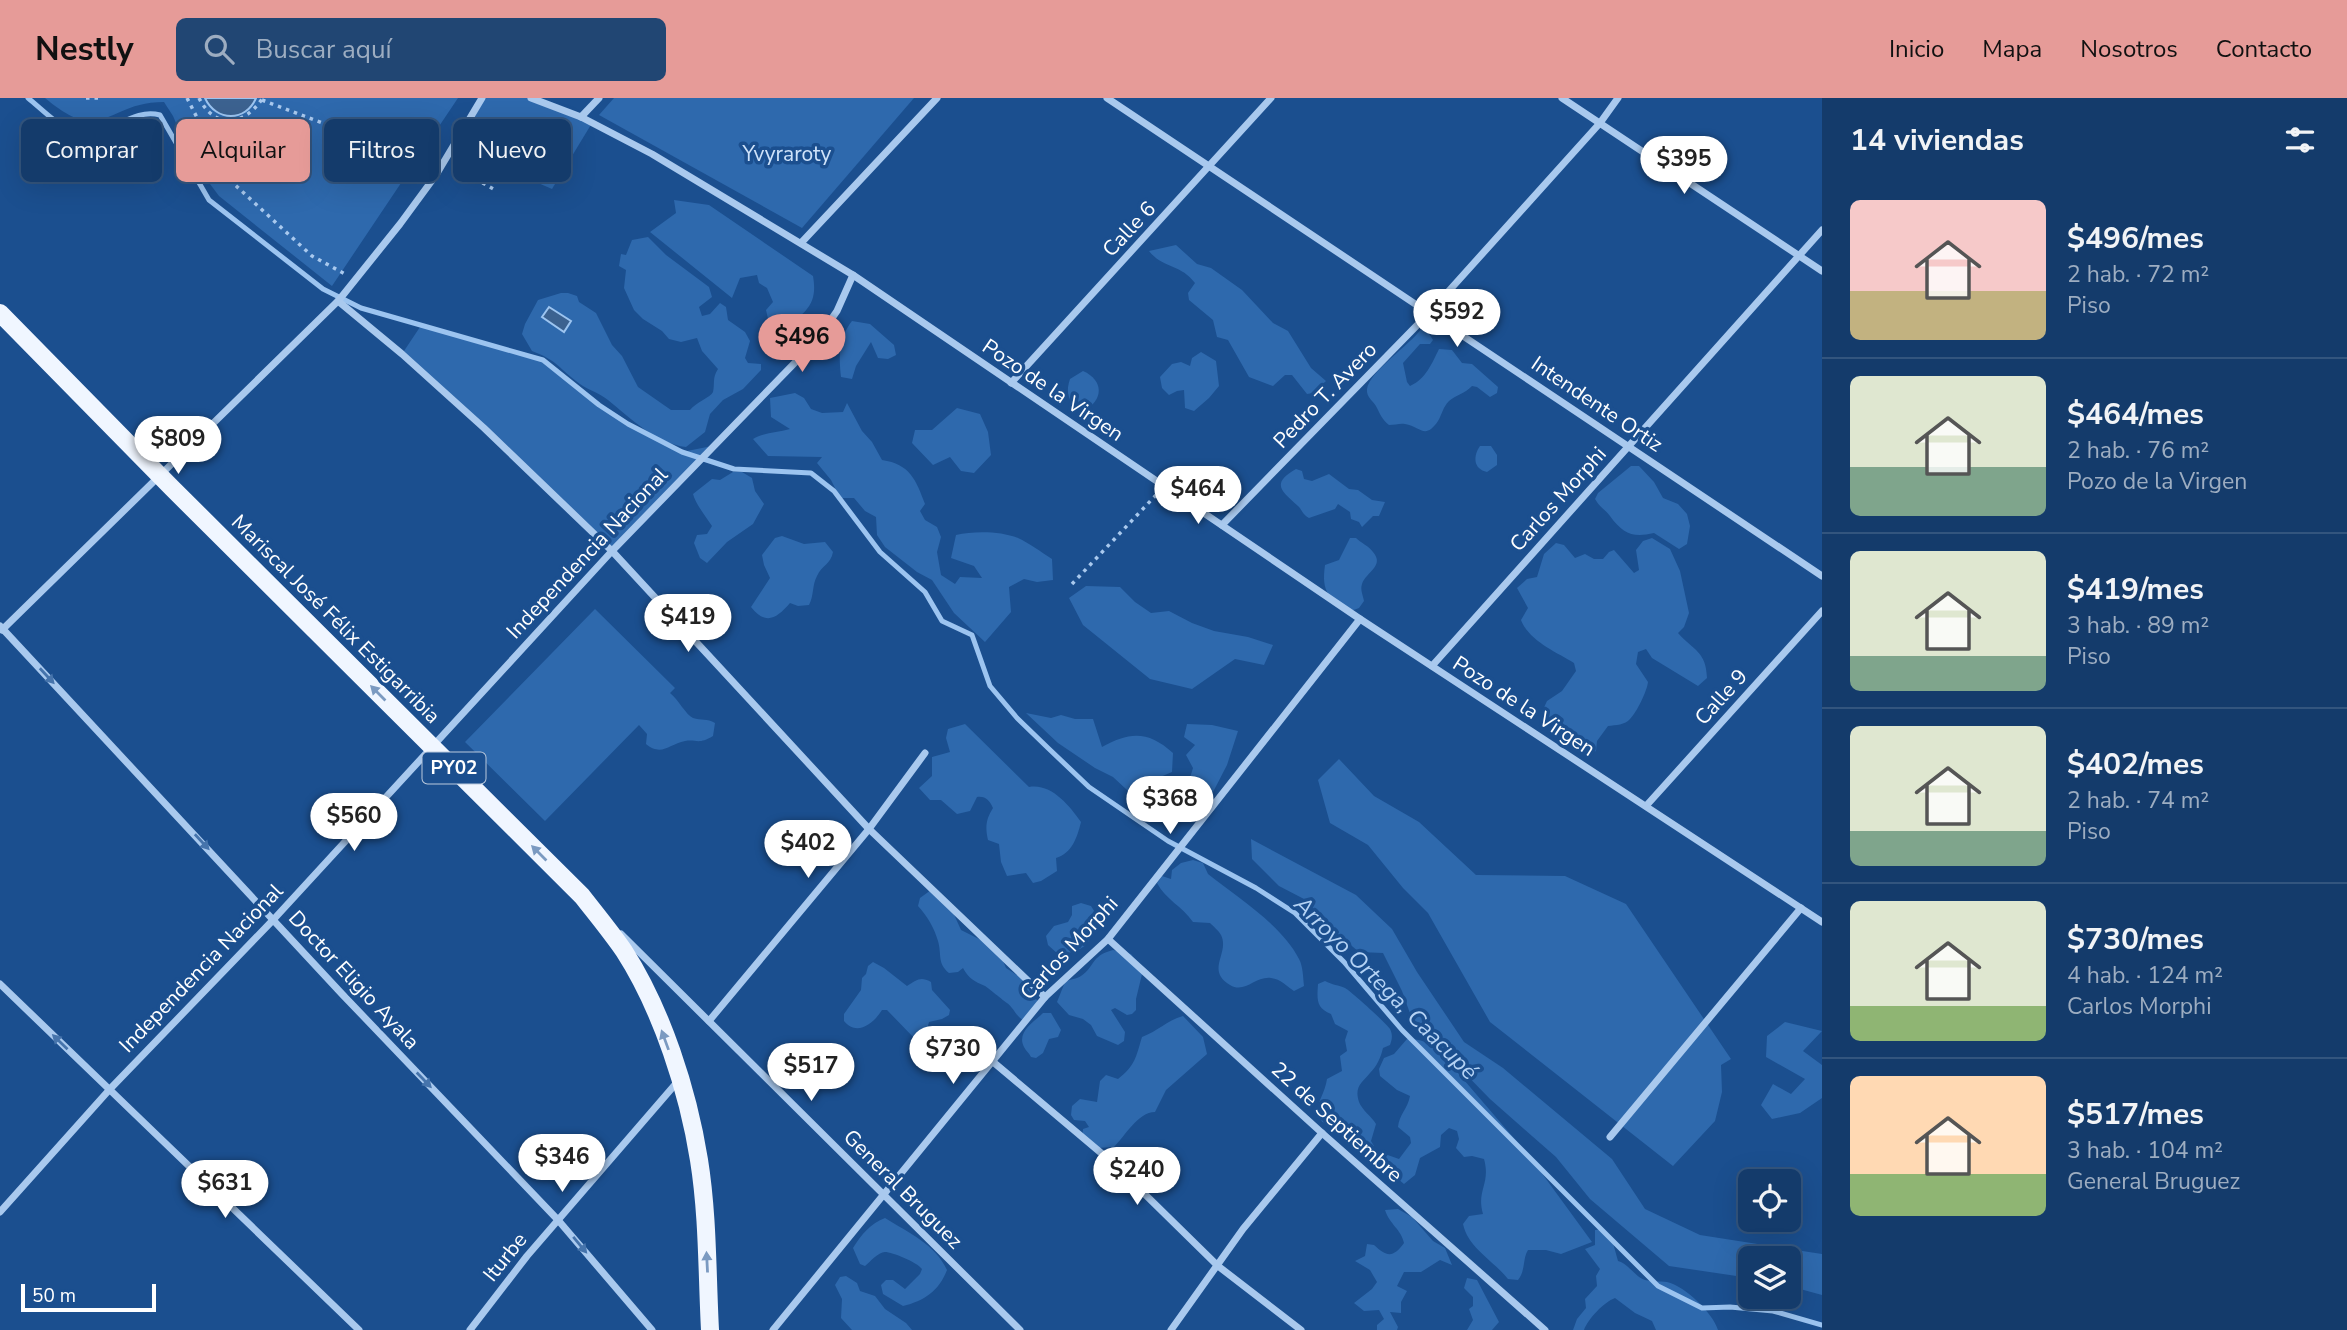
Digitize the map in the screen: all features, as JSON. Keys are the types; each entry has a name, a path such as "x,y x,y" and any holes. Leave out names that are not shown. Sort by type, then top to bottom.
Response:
{"main road":[{"name":"Mariscal José Félix Estigarribia","path":"0,313 582,896 624,951 657,1016 680,1080 699,1162 710,1330"}],"street":[{"path":"439,171 482,98"},
{"name":"Pozo de la Virgen","path":"531,98 581,117 652,154 853,275 1222,526 1822,922"},
{"path":"581,117 599,98"},
{"path":"801,243 937,98"},
{"name":"Intendente Ortiz","path":"1107,98 1822,576"},
{"name":"Calle 6","path":"1011,383 1271,98"},
{"path":"1562,98 1822,271"},
{"name":"Pedro T. Avero","path":"1222,526 1429,313 1600,122 1618,98"},
{"path":"1,629 339,301 431,182"},
{"name":"Carlos Morphi","path":"1432,666 1822,230"},
{"name":"Independencia Nacional","path":"0,1212 110,1089 274,919 612,551 828,326 853,275"},
{"path":"339,301 484,428 612,551 869,829 1045,997"},
{"name":"Calle 9","path":"1646,806 1822,611"},
{"name":"Carlos Morphi","path":"773,1330 1045,997 1108,939 1360,618"},
{"name":"Doctor Eligio Ayala","path":"1,629 351,1004 558,1220 652,1330"},
{"path":"709,1021 869,829 925,752"},
{"name":"General Bruguez","path":"582,896 1020,1330"},
{"path":"1610,1137 1801,908"},
{"name":"22 de Septiembre","path":"1108,939 1545,1330"},
{"path":"0,984 359,1330"},
{"path":"992,1062 1112,1163 1218,1266 1301,1330"},
{"name":"Iturbe","path":"470,1330 527,1256 680,1080"},
{"path":"1171,1330 1243,1229 1322,1133"}],"path":[{"path":"86,98 102,98"},
{"path":"187,98 211,145 220,171 312,256 356,280"},
{"path":"199,98 207,111 218,118 235,122 251,113 262,99 324,123"},
{"path":"445,162 495,190"},
{"path":"1072,584 1164,487"}],"green space":[{"path":"45,98 458,98 439,126 439,119 324,119 324,182 402,182 332,286 219,196 208,182 310,182 310,119 176,119 176,123 164,102 129,108 100,119 80,119 64,112"},
{"path":"482,98 531,98 592,123 571,158 571,119 470,119"},
{"name":"Yvyraroty","path":"614,98 914,98 802,228 599,115"},
{"path":"536,182 556,182 552,189"},
{"path":"674,200 709,205 813,276 814,294 805,312 787,329 769,323 766,310 773,302 767,288 759,283 757,275 740,278 732,298 650,232 676,213"},
{"path":"648,237 666,255 709,287 712,297 699,307 702,316 710,314 720,303 726,307 728,320 745,332 750,341 745,358 748,363 761,364 761,370 743,389 723,400 710,414 705,432 686,447 654,436 551,360 532,351 522,334 538,300 568,293 577,296 579,302 596,313 638,387 671,410 690,410 709,396 713,392 718,369 702,351 697,338 681,342 669,339 634,310 624,288 626,270 619,266 621,254 626,255 632,240"},
{"path":"1176,245 1197,264 1211,268 1242,290 1273,323 1288,331 1311,368 1326,381 1313,393 1307,394 1292,375 1285,375 1273,386 1249,377 1228,340 1217,337 1213,320 1189,300 1188,293 1195,283 1184,272 1149,251"},
{"path":"852,321 870,324 894,345 896,355 888,359 878,358 871,342 856,366 852,379 841,377 840,347"},
{"path":"422,324 543,360 599,405 628,424 682,452 712,446 612,551 402,354"},
{"path":"1421,329 1426,329 1433,340 1430,344 1420,344 1403,363 1410,386 1424,375 1439,349 1452,350 1462,363 1472,364 1498,387 1497,393 1490,397 1472,386 1449,401 1434,427 1426,431 1405,424 1389,425 1367,392 1369,382 1382,366"},
{"path":"1201,352 1216,361 1219,386 1194,411 1185,408 1184,390 1169,395 1162,388 1160,377 1172,364 1181,362 1190,366 1192,358"},
{"path":"1083,371 1095,380 1099,391 1095,402 1083,411 1073,407 1068,390 1070,379"},
{"path":"795,393 804,398 811,409 822,413 843,412 847,403 882,460 899,465 911,475 925,504 920,511 925,520 937,527 941,537 937,552 941,575 955,584 960,577 982,578 974,566 951,558 956,535 987,532 1018,538 1052,559 1053,580 1037,582 1024,579 1009,587 1011,612 985,642 954,613 932,580 885,547 877,535 876,517 865,511 854,498 840,498 831,480 817,463 822,457 768,456 753,439 790,429 771,417 770,398"},
{"path":"957,408 980,414 988,432 991,455 974,473 961,471 950,457 933,465 912,443 915,430 932,430"},
{"path":"1480,446 1491,446 1497,455 1497,465 1487,472 1479,468 1476,462"},
{"path":"1631,466 1639,466 1654,482 1663,498 1678,504 1687,514 1690,526 1687,544 1679,549 1654,533 1634,535 1624,531 1597,502 1595,499 1598,493"},
{"path":"1296,469 1302,471 1304,479 1312,481 1329,474 1349,489 1358,490 1372,500 1385,502 1379,516 1373,516 1362,527 1359,522 1351,519 1350,512 1338,504 1335,509 1309,518 1281,488 1283,479"},
{"path":"733,472 742,472 752,478 755,491 764,504 753,524 727,542 707,563 700,558 694,543 697,535 707,534 712,526 693,494 712,479 720,480"},
{"path":"782,536 804,544 825,542 833,552 815,579 809,605 798,606 790,603 776,616 762,617 751,607 770,578 762,555 775,538"},
{"path":"1350,538 1356,538 1369,548 1377,561 1362,584 1364,601 1359,608 1351,611 1328,594 1324,582 1325,565 1339,560"},
{"path":"1652,538 1670,549 1680,571 1689,613 1684,627 1678,633 1702,657 1707,678 1698,686 1652,658 1646,649 1638,652 1636,664 1648,682 1646,691 1636,712 1628,721 1608,726 1597,741 1596,751 1590,754 1569,743 1544,721 1541,714 1547,701 1562,691 1576,671 1574,663 1544,645 1525,627 1521,620 1528,608 1517,588 1527,579 1537,577 1544,554 1556,543 1564,545 1575,558 1585,554 1594,559 1603,559 1614,550 1634,573 1639,570 1636,550 1643,541"},
{"path":"1086,586 1120,587 1151,613 1169,611 1214,631 1273,645 1264,665 1235,659 1192,689 1150,679 1083,625 1069,598"},
{"path":"595,609 675,688 670,693 690,716 715,723 713,736 704,740 685,741 661,750 646,744 647,734 639,725 545,821 465,742"},
{"path":"1026,713 1051,718 1061,715 1075,719 1093,719 1102,747 1130,736 1147,737 1156,741 1173,753 1172,772 1158,778 1168,785 1188,784 1193,768 1186,755 1195,745 1184,737 1187,724 1212,725 1238,731 1227,765 1212,794 1165,825 1113,777 1058,743"},
{"path":"965,724 1029,787 1045,788 1052,792 1065,802 1081,822 1070,849 1056,858 1057,871 1041,881 1033,883 1026,873 1007,876 1001,862 999,844 988,840 987,823 993,808 987,799 977,797 970,811 957,814 941,800 930,800 919,788 932,776 932,757 950,752 946,738 948,729"},
{"path":"1339,759 1374,796 1419,822 1476,875 1565,876 1626,904 1731,1059 1721,1065 1722,1092 1715,1121 1673,1166 1490,1022 1428,913 1403,888 1368,845 1330,823 1318,780"},
{"path":"1251,839 1356,895 1392,929 1464,1042 1503,1068 1612,1159 1645,1209 1700,1235 1771,1246 1738,1246 1738,1276 1669,1266 1590,1199 1556,1157 1490,1099 1412,1019 1402,991 1383,953 1359,952 1333,930 1304,899 1279,886 1252,859"},
{"path":"1193,860 1203,863 1208,874 1258,912 1282,935 1300,962 1304,986 1294,991 1278,980 1265,978 1235,987 1223,979 1219,973 1223,948 1220,933 1210,923 1193,922 1157,883 1162,876 1171,879 1172,870 1181,863"},
{"path":"931,890 952,910 961,930 983,941 1003,961 1006,968 1023,979 1032,995 1042,1005 1028,1022 1021,1019 989,989 967,975 963,968 949,973 945,969 934,931 918,906 920,898"},
{"path":"1081,903 1091,906 1096,914 1093,932 1082,948 1058,954 1048,945 1046,936 1054,926 1068,922 1072,915 1072,906"},
{"path":"1113,950 1131,954 1143,970 1136,1010 1127,1015 1115,1008 1111,1010 1125,1032 1124,1041 1118,1045 1097,1036 1091,1025 1083,1019 1069,1015 1057,1002 1065,982 1081,976 1096,958"},
{"path":"873,962 907,986 921,979 931,982 932,990 950,1010 949,1015 929,1022 925,1037 916,1040 887,1010 882,1010 865,1026 849,1026 844,1021 844,1014 861,990 862,978"},
{"path":"1325,981 1349,991 1392,1033 1390,1045 1383,1048 1377,1064 1358,1088 1360,1105 1376,1124 1371,1141 1374,1146 1369,1152 1353,1146 1334,1125 1325,1124 1316,1116 1327,1079 1342,1071 1340,1056 1347,1051 1345,1040 1348,1031 1335,1024 1331,1014 1318,1003 1318,984"},
{"path":"1043,1013 1051,1013 1061,1030 1058,1037 1049,1039 1043,1053 1036,1058 1031,1057 1024,1047 1022,1036"},
{"path":"1183,1016 1203,1037 1207,1054 1166,1090 1155,1112 1137,1120 1114,1147 1097,1148 1082,1140 1083,1129 1089,1127 1085,1121 1074,1120 1071,1115 1072,1106 1080,1099 1097,1102 1100,1081 1106,1075 1118,1079 1128,1070 1142,1037"},
{"path":"1785,1022 1822,1031 1803,1051 1822,1065 1822,1098 1800,1113 1772,1119 1761,1105 1773,1084 1791,1094 1805,1079 1766,1057 1767,1036"},
{"path":"1407,1039 1429,1044 1446,1059 1530,1157 1592,1242 1561,1254 1546,1250 1528,1250 1518,1280 1508,1279 1466,1233 1463,1224 1469,1216 1483,1214 1481,1199 1486,1168 1484,1159 1464,1157 1456,1148 1459,1139 1457,1131 1449,1128 1441,1135 1440,1147 1420,1158 1415,1175 1404,1184 1375,1163 1377,1156 1382,1153 1399,1159 1411,1143 1410,1137 1398,1127 1410,1096 1397,1090 1380,1076 1379,1069 1384,1058 1394,1054"},
{"path":"1398,1209 1412,1217 1433,1241 1445,1248 1452,1265 1440,1260 1421,1272 1404,1272 1397,1286 1407,1291 1401,1302 1401,1313 1390,1312 1397,1330 1377,1330 1377,1325 1384,1319 1379,1310 1364,1311 1354,1303 1377,1282 1370,1270 1355,1261 1365,1256 1367,1244 1374,1245 1386,1254 1400,1248 1404,1243 1403,1238 1385,1210"},
{"path":"885,1218 928,1246 947,1270 940,1284 930,1294 903,1306 883,1294 881,1285 886,1280 893,1280 905,1289 922,1269 915,1263 885,1252 877,1255 865,1266 860,1264 853,1248 867,1230"},
{"path":"1604,1229 1613,1243 1618,1261 1641,1278 1667,1282 1690,1294 1704,1308 1718,1330 1656,1330 1652,1321 1635,1313 1615,1298 1597,1311 1584,1330 1573,1330 1577,1319 1586,1308 1585,1299 1597,1286 1596,1276 1600,1269 1585,1249 1595,1245 1595,1230"},
{"path":"1801,1251 1822,1254 1822,1295 1801,1289"},
{"path":"846,1276 857,1283 860,1291 875,1296 885,1309 912,1330 852,1330 841,1318 842,1299 835,1285 840,1277"},
{"path":"1467,1278 1477,1280 1499,1322 1492,1330 1467,1330 1473,1320 1469,1309 1473,1306 1473,1297 1464,1288"}],"shaded area":[{"path":"205,98 256,98 245,111 231,116 216,111"},
{"path":"549,307 571,321 564,332 542,317"}],"waterway":[{"name":"Arroyo Ortega, Caacupé","path":"28,98 57,122 77,132 99,132 139,115 160,115 209,200 323,289 361,308 543,360 599,405 628,424 682,452 734,469 811,473 834,491 880,552 925,592 942,621 972,635 990,686 1017,718 1048,748 1089,787 1168,841 1256,888 1295,913 1344,962 1402,1030 1658,1286 1702,1308 1730,1307 1773,1311 1822,1325"}]}
